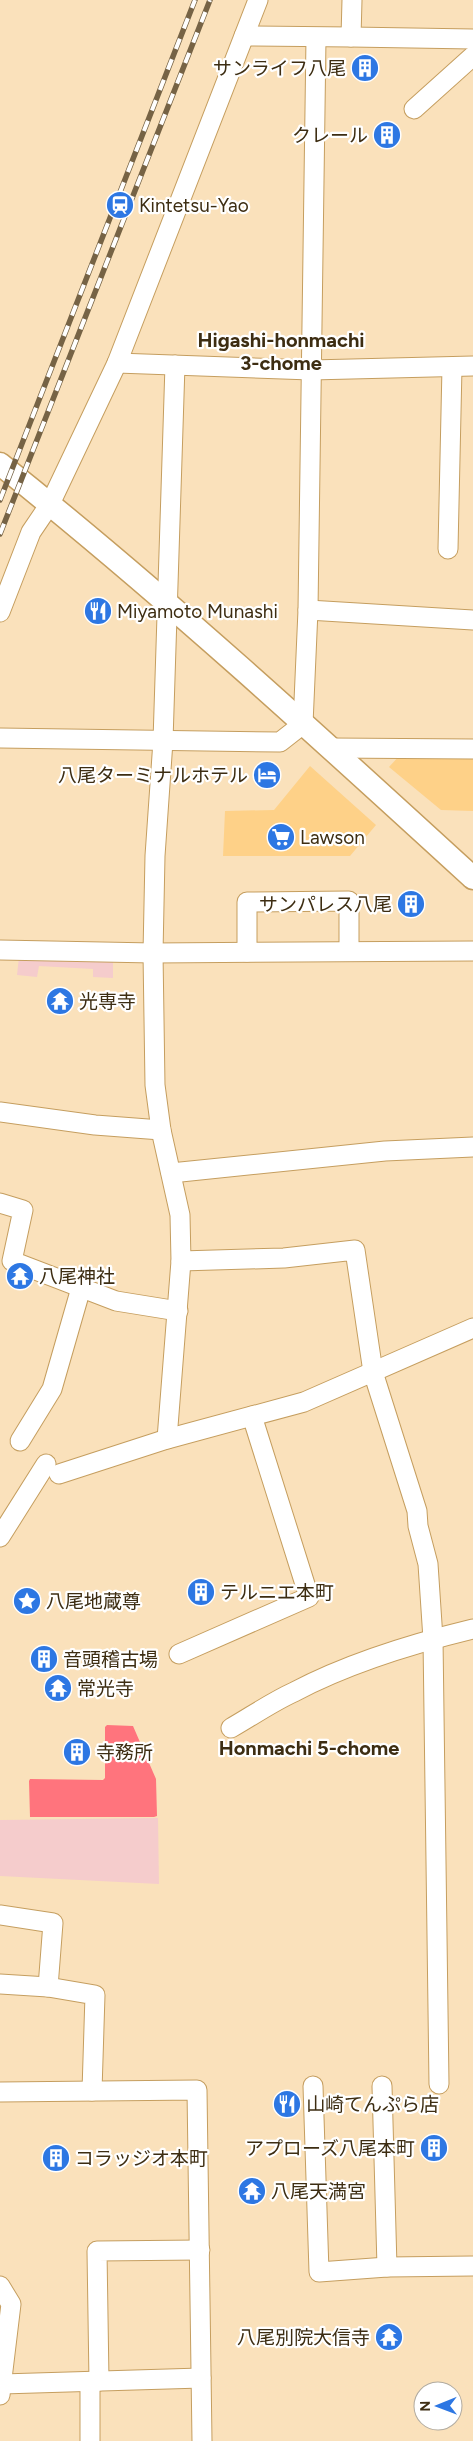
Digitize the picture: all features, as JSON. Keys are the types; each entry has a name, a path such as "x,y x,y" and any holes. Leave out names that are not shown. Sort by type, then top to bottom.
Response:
{"street":[{"path":"0,612 31,532 50,504 117,363 258,0"},
{"path":"351,37 352,0"},
{"path":"244,36 473,39"},
{"path":"304,724 308,610 316,38"},
{"path":"414,108 473,56"},
{"path":"117,363 311,370 473,366"},
{"path":"168,1439 181,1261 180,1214 161,1130 156,1085 153,953 156,856 163,741 175,365"},
{"path":"448,549 452,366"},
{"path":"0,464 168,604 331,748 473,878"},
{"path":"308,610 473,620"},
{"path":"0,738 280,742 304,724"},
{"path":"331,748 473,749"},
{"path":"248,952 247,902 349,901 349,950"},
{"path":"0,950 153,953 473,950"},
{"path":"0,1112 95,1125 161,1130"},
{"path":"171,1173 385,1150 473,1147"},
{"path":"0,1203 23,1210 12,1261 116,1301 178,1311"},
{"path":"181,1261 284,1258 355,1250 372,1372 417,1512 418,1526 428,1564 433,1639 439,2084"},
{"path":"20,1441 52,1389 81,1288"},
{"path":"0,1537 52,1469 304,1402 473,1328"},
{"path":"178,1654 309,1597 252,1416"},
{"path":"231,1728 292,1692 321,1679 433,1639 473,1628"},
{"path":"0,1915 53,1923 48,1987"},
{"path":"0,1984 48,1987 94,1995 92,2091"},
{"path":"313,2086 319,2272 387,2267 473,2266"},
{"path":"382,2086 387,2267"},
{"path":"0,2092 197,2090 202,2441"},
{"path":"90,2441 95,2381 97,2252 200,2250"},
{"path":"0,2286 12,2304 1,2380 95,2381 201,2378"}],"shaded area":[{"path":"401,754 473,755 473,811 441,810 389,767"},
{"path":"310,766 376,825 350,856 223,856 225,811 274,810"},
{"path":"19,957 113,960 113,978 93,977 93,969 39,966 37,977 17,975"},
{"path":"107,1725 133,1726 156,1779 157,1816 30,1817 30,1779 103,1780 105,1778 105,1727"},
{"path":"158,1818 159,1884 0,1876 0,1820"}],"railway":[{"path":"0,500 195,0"},
{"path":"0,534 210,0"}],"place":[{"name":"サンライフ八尾","path":"365,68"},
{"name":"クレール","path":"387,135"},
{"name":"Kintetsu-Yao","path":"120,205"},
{"name":"Miyamoto Munashi","path":"98,611"},
{"name":"八尾ターミナルホテル","path":"267,775"},
{"name":"Lawson","path":"281,837"},
{"name":"サンパレス八尾","path":"411,904"},
{"name":"光専寺","path":"60,1001"},
{"name":"八尾神社","path":"20,1276"},
{"name":"テルニエ本町","path":"201,1592"},
{"name":"八尾地蔵尊","path":"27,1601"},
{"name":"音頭稽古場","path":"44,1659"},
{"name":"常光寺","path":"58,1688"},
{"name":"寺務所","path":"77,1752"},
{"name":"山崎てんぷら店","path":"287,2104"},
{"name":"アプローズ八尾本町","path":"434,2148"},
{"name":"コラッジオ本町","path":"56,2158"},
{"name":"八尾天満宮","path":"252,2191"},
{"name":"八尾別院大信寺","path":"389,2337"}],"district":[{"name":"Higashi-honmachi 3-chome","path":"281,352"},
{"name":"Honmachi 5-chome","path":"309,1748"}]}
